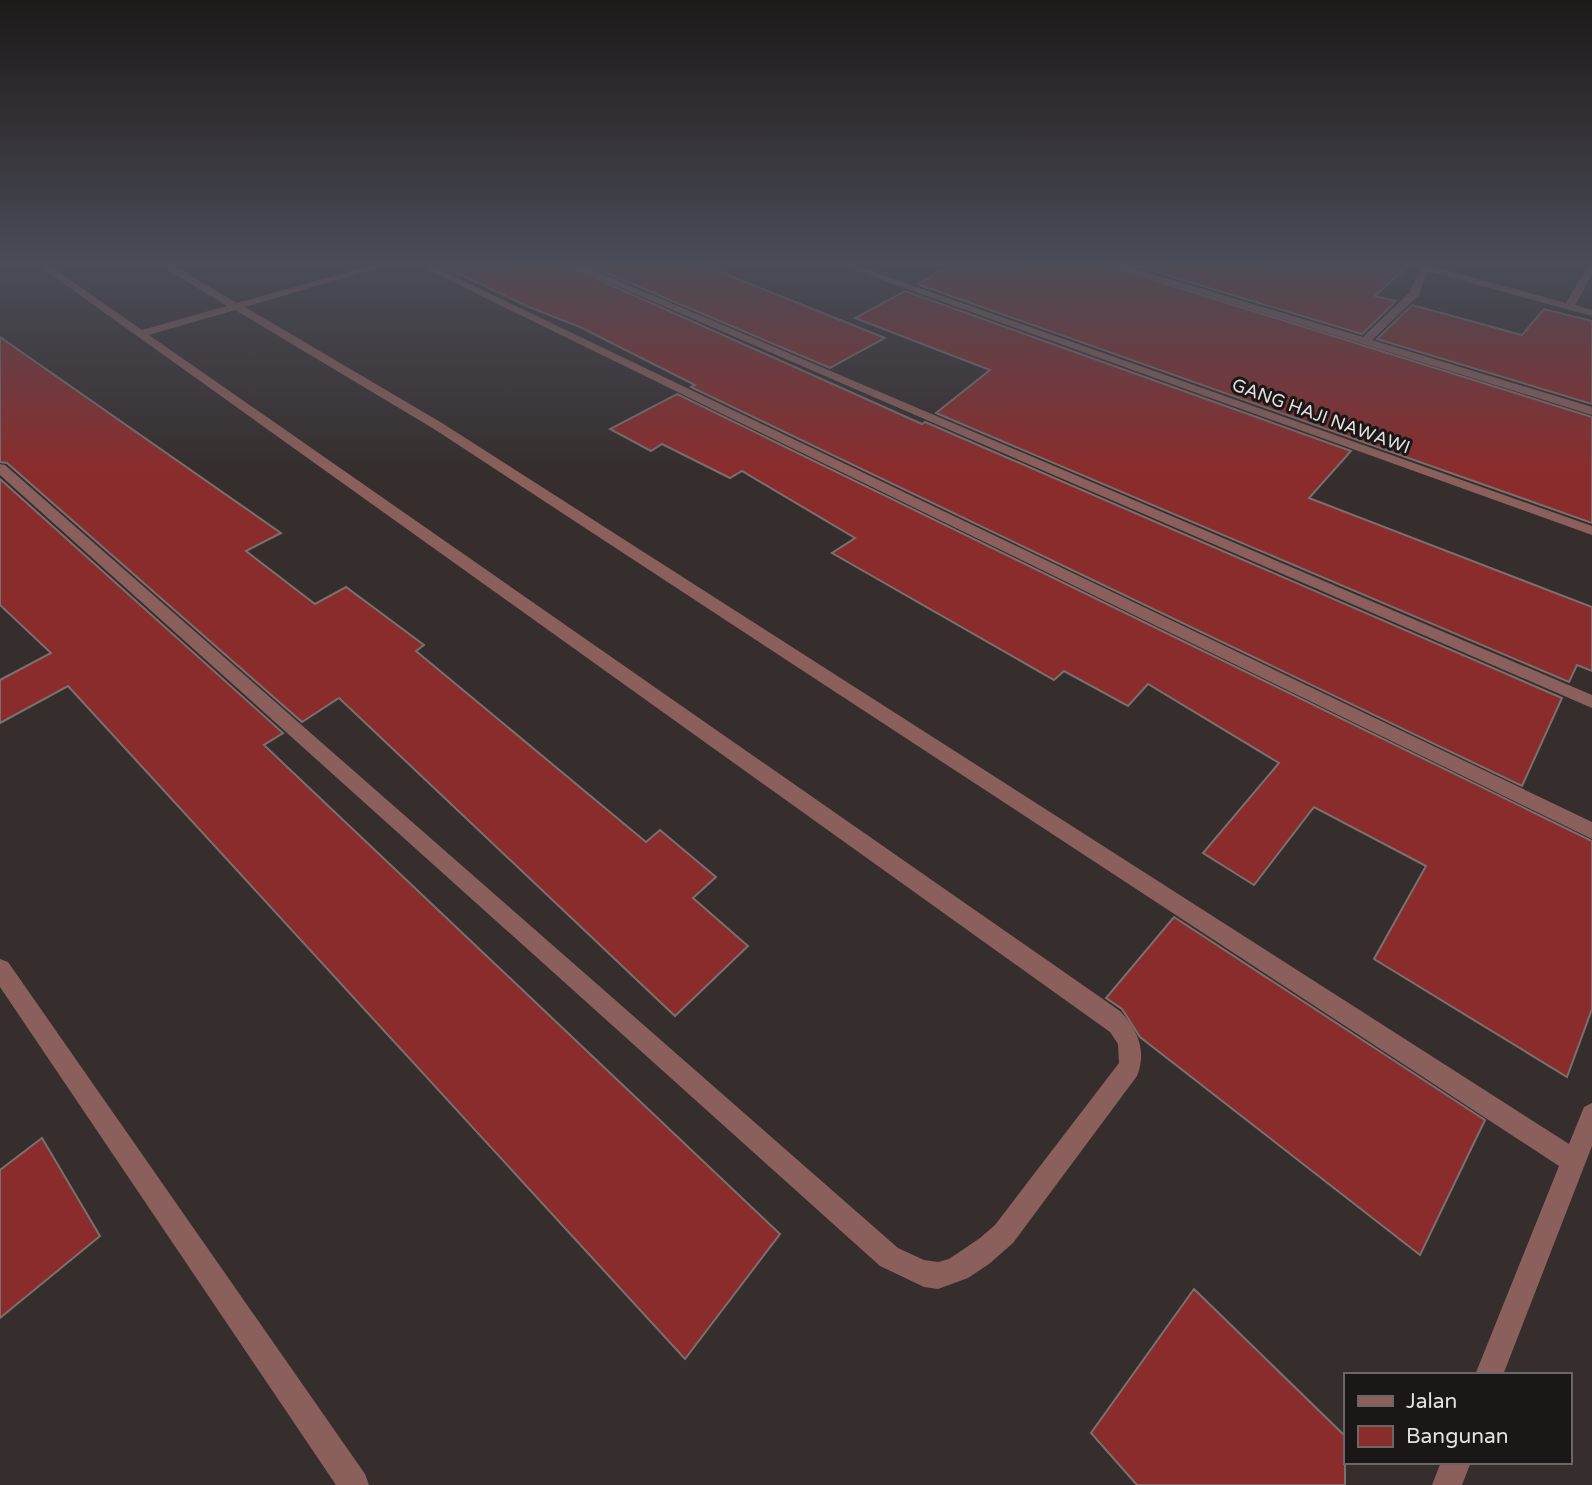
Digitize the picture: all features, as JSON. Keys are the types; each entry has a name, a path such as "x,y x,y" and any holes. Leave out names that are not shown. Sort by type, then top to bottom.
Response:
{"street":[{"path":"140,334 146,332"},
{"path":"279,332 438,426 1572,1160"},
{"path":"562,332 1592,831"},
{"path":"730,332 1592,702"},
{"name":"GANG HAJI NAWAWI","path":"1034,332 1592,531"},
{"path":"1336,332 1592,411"},
{"path":"1365,341 1374,332"},
{"path":"0,468 889,1257 933,1276 955,1270 1004,1234 1129,1068 1132,1048 1124,1030 140,334"},
{"path":"0,969 354,1485"},
{"path":"1490,1373 1592,1115"},
{"path":"1447,1485 1455,1464"}],"building":[{"path":"591,332 717,332 922,424 925,422 1562,698 1522,786 691,387 695,385"},
{"path":"746,332 871,332 885,338 830,368"},
{"path":"892,332 1020,332 1351,451 1309,498 1592,607 1592,671 1577,665 1569,682 936,413 990,370"},
{"path":"1053,332 1321,332 1592,417 1592,523"},
{"path":"1384,332 1512,332 1522,335 1524,332 1592,332 1592,404 1377,339"},
{"path":"0,337 281,533 246,551 315,604 346,587 424,645 416,651 646,842 660,830 716,877 693,898 748,946 675,1016 339,698 302,722 7,463 0,462"},
{"path":"677,394 1592,841 1592,1009 1567,1077 1374,959 1426,866 1314,807 1254,885 1203,853 1279,763 1148,684 1128,706 1064,671 1054,680 832,553 855,538 742,471 730,478 662,444 651,451 610,429"},
{"path":"0,479 283,733 264,745 780,1234 685,1359 68,686 0,723 0,680 51,653 0,605"},
{"path":"1174,917 1485,1120 1420,1255 1140,1037 1122,1009 1106,998"},
{"path":"42,1138 100,1236 0,1318 0,1170"},
{"path":"1194,1289 1344,1435 1345,1485 1137,1485 1091,1433"}]}
